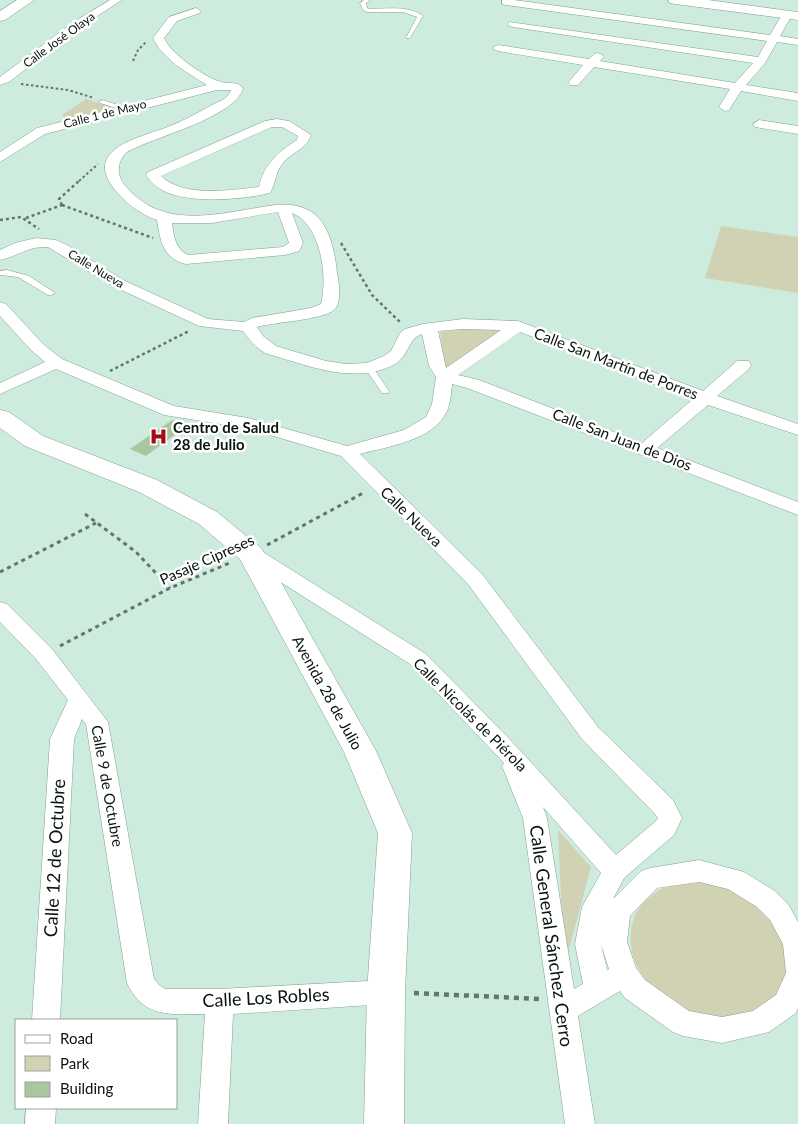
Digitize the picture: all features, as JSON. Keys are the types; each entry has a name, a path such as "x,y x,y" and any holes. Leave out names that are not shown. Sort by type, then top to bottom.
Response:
{"street":[{"path":"3,12 27,0"},
{"name":"Calle José Olaya","path":"0,81 76,25 117,0"},
{"path":"675,0 793,11"},
{"path":"715,1 793,11"},
{"path":"506,2 634,18 798,42"},
{"path":"725,107 737,88 761,60 793,11"},
{"path":"196,12 173,19 158,38 159,42 179,62 217,86 233,86 237,88 235,94 229,101 182,125 122,150 114,158 111,169 117,184 141,208 164,217 187,220 221,218 283,208 297,210 310,217 319,230 329,266 331,300 328,307 314,312 260,321 248,327 257,339 270,349 294,358 346,369 368,368 390,360 398,353 406,336 411,332"},
{"path":"574,82 634,18"},
{"path":"513,24 761,60"},
{"path":"498,48 798,97"},
{"name":"Calle 1 de Mayo","path":"0,158 41,131 217,86"},
{"path":"269,124 285,124 305,135 303,142 280,155 268,172 265,190 215,195 188,194 157,182 153,175 269,124"},
{"path":"759,124 798,130"},
{"path":"215,195 268,172"},
{"path":"141,208 179,211 212,208 265,190"},
{"path":"164,217 168,244 178,257 186,260 285,251 294,248 296,242 283,208"},
{"name":"Calle Nueva","path":"0,256 20,246 36,242 51,244 64,249 118,283 205,323 248,327"},
{"name":"Calle Nueva","path":"0,307 37,347 56,363 170,411 248,423 347,452 475,579 590,733 664,807 670,818 665,828 615,871"},
{"name":"Calle San Martín de Porres","path":"411,332 429,327 463,324 518,326 705,398 798,430"},
{"path":"444,377 518,326"},
{"path":"347,452 413,433 431,421 439,411 444,377 437,366 429,327"},
{"path":"0,389 56,363"},
{"path":"646,449 743,365"},
{"name":"Calle San Juan de Dios","path":"444,377 473,384 798,509"},
{"name":"Avenida 28 de Julio","path":"0,417 34,441 148,486 208,518 251,554 360,751 394,833 386,992 384,1124"},
{"name":"Calle Nicolás de Piérola","path":"251,554 418,659 508,752 615,871"},
{"name":"Calle 9 de Octubre","path":"0,609 44,654 97,722 141,983 149,994"},
{"name":"Calle 12 de Octubre","path":"46,1019 62,739 79,700"},
{"name":"Calle General Sánchez Cerro","path":"508,752 535,818 580,1124"},
{"path":"598,990 588,944 595,907 615,871"},
{"path":"798,970 796,942 779,912 766,899 735,880 699,871 650,879 618,911 614,942 624,974 634,989 683,1023 722,1030 759,1024 786,1004 798,976"},
{"path":"561,1005 598,990 624,974"},
{"name":"Calle Los Robles","path":"149,994 162,1001 220,1002 386,992"},
{"path":"213,1124 220,1002"},
{"path":"40,1124 41,1109"}],"lane":[{"path":"367,0 363,3 365,9 369,11 406,12 416,13 420,16 408,37"},
{"path":"102,102 126,109"},
{"path":"0,273 17,272 51,293"},
{"path":"368,368 385,391"}],"path":[{"path":"134,61 134,55 140,46 147,40 158,38"},
{"path":"0,81 7,84 64,91 102,102"},
{"path":"62,205 59,200 95,166"},
{"path":"26,218 62,205 146,235"},
{"path":"0,220 19,215"},
{"path":"319,230 334,234 372,295 411,332"},
{"path":"94,379 205,323"},
{"name":"Pasaje Cipreses","path":"44,654 170,588 251,554 378,484"},
{"path":"85,514 136,552 170,588"},
{"path":"0,572 96,523"},
{"path":"386,992 561,1005"}],"green space":[{"path":"86,99 115,108 65,119 62,115"},
{"path":"721,226 798,237 798,293 705,278"},
{"path":"445,328 497,329 498,332 451,367 445,367 440,330"},
{"path":"558,830 591,867 564,968"},
{"path":"687,881 704,881 730,887 753,902 773,919 785,941 788,967 785,979 773,1000 753,1012 722,1018 688,1011 672,1003 658,992 636,965 631,948 631,931 633,920 640,907 654,893 673,884"}],"building":[{"name":"Centro de Salud 28 de Julio","path":"172,420 188,425 146,456 130,449"}],"place":[{"name":"Centro de Salud 28 de Julio","path":"159,437"}]}
